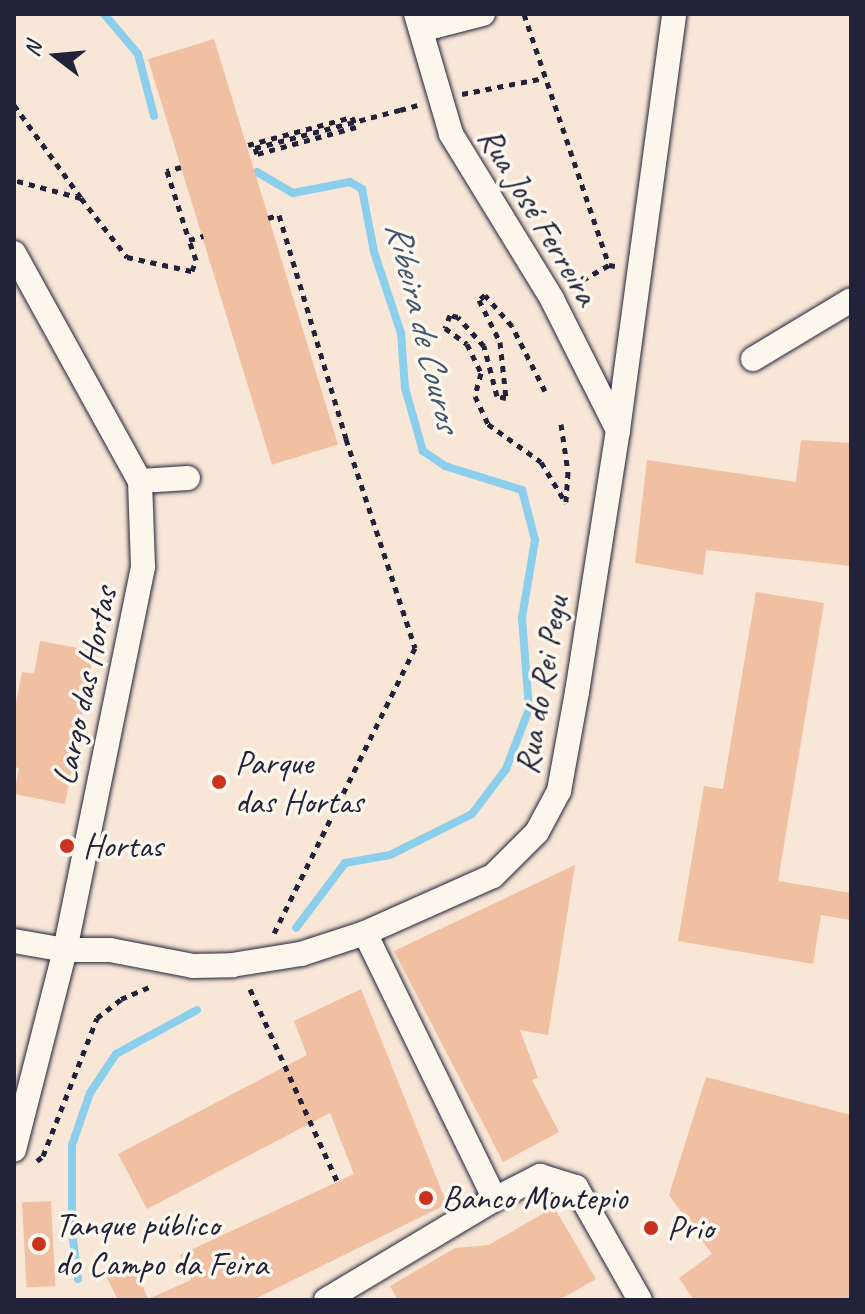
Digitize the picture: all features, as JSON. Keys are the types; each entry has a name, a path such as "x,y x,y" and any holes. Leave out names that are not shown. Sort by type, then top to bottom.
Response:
{"street":[{"path":"419,22 483,14"},
{"name":"Rua do Rei Pegu","path":"14,932 26,942 65,950 110,950 193,966 255,962 301,954 365,933 493,876 537,832 559,791 618,430 674,14"},
{"name":"Rua José Ferreira","path":"419,22 451,134 552,299 618,430"},
{"path":"14,253 140,481 188,478"},
{"path":"753,359 851,300"},
{"name":"Largo das Hortas","path":"14,1150 65,950 143,567 140,481"},
{"path":"365,933 495,1199"},
{"path":"326,1300 495,1199 540,1176 576,1187 640,1300"}],"path":[{"path":"524,14 609,265"},
{"path":"248,145 352,117 356,127 257,154 255,148 270,144 342,125 357,122 440,99 544,78"},
{"path":"14,105 127,257 192,271 196,260 167,171 181,167"},
{"path":"14,180 81,198"},
{"path":"255,962 270,940 415,648 346,439 279,215 268,218"},
{"path":"189,240 203,236"},
{"path":"570,288 609,265 640,271"},
{"path":"545,391 512,326 485,295 479,300 500,342 506,398 497,396 484,346 458,317 450,315 445,328 467,344 481,373 475,396 488,424 541,462 566,503 568,472 561,424"},
{"path":"27,1171 43,1156 97,1018 121,999 152,986"},
{"path":"250,989 337,1181"}],"building":[{"path":"214,39 338,444 272,465 148,59"},
{"path":"801,440 851,443 851,566 706,550 703,575 635,563 647,460 796,482"},
{"path":"756,592 824,603 778,881 851,893 851,920 821,915 813,964 678,941 704,786 723,789"},
{"path":"40,641 94,651 65,804 14,794 19,768 14,767 14,713 22,672 34,674"},
{"path":"575,865 548,1035 520,1030 538,1078 532,1080 559,1132 503,1162 394,951"},
{"path":"361,989 447,1204 253,1300 118,1300 106,1276 132,1262 148,1299 191,1280 180,1255 354,1174 330,1113 147,1209 118,1154 307,1055 294,1021"},
{"path":"706,1077 851,1115 851,1300 694,1300 679,1278 712,1254 669,1195"},
{"name":"Tanque público do Campo da Feira","path":"51,1201 55,1286 26,1287 22,1203"},
{"path":"554,1207 596,1279 559,1300 398,1300 390,1286 455,1248 489,1245"}],"waterway":[{"name":"Ribeira de Couros","path":"104,14 138,54 154,116"},
{"name":"Ribeira de Couros","path":"257,172 293,193 350,182 362,189 374,252 401,333 405,388 423,451 445,466 522,490 535,540 522,618 529,709 506,769 472,814 390,855 345,863 296,928"},
{"name":"Ribeira de Couros","path":"78,1279 72,1232 72,1145 90,1093 116,1054 197,1010"}],"place":[{"name":"Parque das Hortas","path":"219,782"},
{"name":"Hortas","path":"67,846"},
{"name":"Banco Montepio","path":"426,1198"},
{"name":"Prio","path":"651,1228"},
{"name":"Tanque público do Campo da Feira","path":"39,1244"}]}
